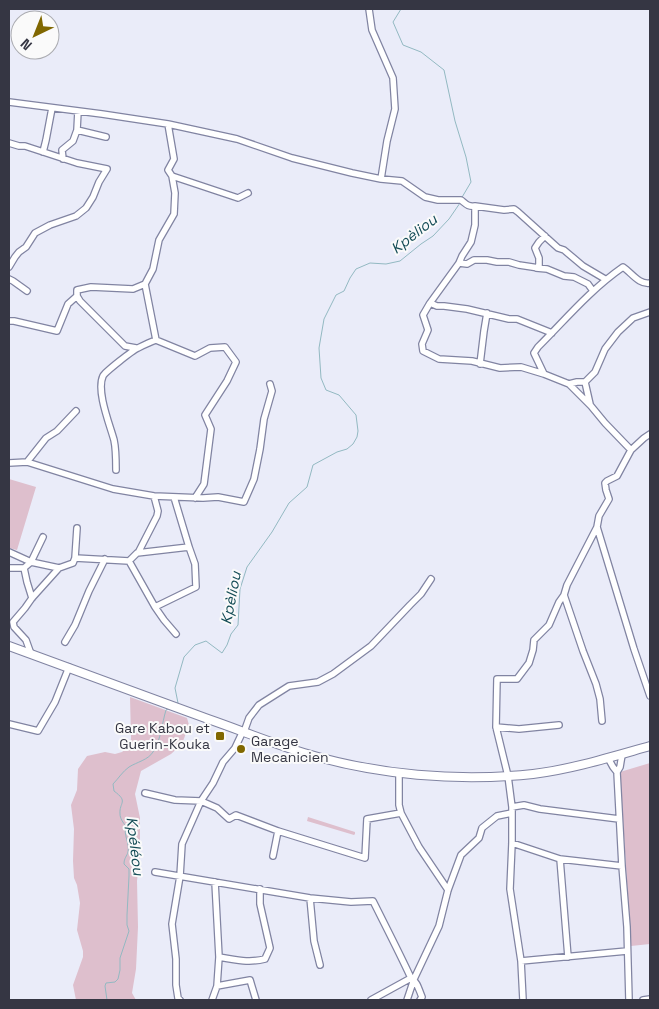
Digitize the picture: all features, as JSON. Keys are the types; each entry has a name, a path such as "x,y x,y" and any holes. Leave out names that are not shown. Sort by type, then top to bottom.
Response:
{"main road":[{"path":"9,646 304,753 360,766 399,772 467,777 508,776 554,770 650,746"}],"street":[{"path":"369,9 372,30 393,78 395,109 381,179"},
{"path":"9,102 168,124 237,139 292,158 352,173 402,181 425,197 438,200 461,200 468,206 504,210 514,209 558,248 564,250 584,266 605,279"},
{"path":"42,152 52,108"},
{"path":"63,159 62,150 73,141 77,130 78,111"},
{"path":"9,321 57,331 68,304 77,296 78,290 91,288 133,289 145,284 154,269 159,240 174,214 175,193 172,176 168,170 174,159 168,124"},
{"path":"77,130 106,137"},
{"path":"9,143 25,146 77,163 107,169 86,208 76,216 50,225 36,233 26,247 14,257 9,267"},
{"path":"172,176 238,198 248,193"},
{"path":"475,206 475,225 472,242 430,302 424,315 428,330 422,344 423,351 439,358 472,361 500,368 521,367 569,384 631,450"},
{"path":"539,268 539,258 535,248 545,236"},
{"path":"459,263 467,264 474,260 487,260 547,269 564,276 574,277 588,284 593,291"},
{"path":"527,269 539,268"},
{"path":"544,374 534,353 552,332 605,279 623,268 640,282 650,283"},
{"path":"9,279 27,291"},
{"path":"145,284 156,340"},
{"path":"77,296 102,325 125,346 136,348"},
{"path":"430,302 437,306 517,319 552,332"},
{"path":"569,384 584,382 595,372 605,349 618,332 633,318 650,312"},
{"path":"480,364 487,313"},
{"path":"116,470 115,442 101,388 103,375 136,348 156,340 194,356 210,348 225,346 236,362 227,381 205,414 211,429 204,484 195,498"},
{"path":"584,382 591,406"},
{"path":"9,463 27,462 113,489 154,496 218,497 244,502 254,479 264,419 272,391 270,384"},
{"path":"27,462 46,438 57,431 76,412"},
{"path":"523,1000 521,961 510,889 512,810 508,776 496,727 497,679 517,679 529,663 534,640 549,625 597,527 599,516 609,499 605,483 607,480 617,476 631,450 650,434"},
{"path":"75,558 129,561 138,553 157,516 158,510 154,496"},
{"path":"156,607 196,587 195,564 174,497"},
{"path":"597,527 650,696"},
{"path":"30,654 26,640 12,624 59,568 72,563 75,558 77,528"},
{"path":"9,568 24,568 31,562 43,537"},
{"path":"138,553 189,547"},
{"path":"9,552 31,562 59,568"},
{"path":"65,642 75,625 89,591 105,560"},
{"path":"129,561 164,620 176,634"},
{"path":"24,568 32,598"},
{"path":"180,1000 176,984 176,959 172,924 180,876 182,844 201,801 213,783 223,762 235,748 249,718 260,705 289,686 318,682 364,652 421,594 431,579"},
{"path":"564,595 596,684 600,699 602,721"},
{"path":"9,724 38,731 70,667"},
{"path":"496,727 519,729 559,725"},
{"path":"617,772 620,767 622,754"},
{"path":"608,758 617,772 627,927 629,1000"},
{"path":"399,772 399,805 401,813 418,848 448,890"},
{"path":"145,793 175,800 201,801 217,808 229,819 236,815 278,831 365,858 367,819 401,813"},
{"path":"407,1000 412,978 439,926 448,890 461,855 480,838 482,828 497,816 524,805 540,809 619,819"},
{"path":"273,856 278,831"},
{"path":"512,843 560,859 622,866"},
{"path":"560,859 568,957"},
{"path":"155,872 310,898 373,902 422,997 420,1000"},
{"path":"212,1000 217,986 220,958 215,882"},
{"path":"220,958 258,961 265,958 270,948 260,904 260,889"},
{"path":"310,898 314,941 320,965"},
{"path":"521,961 627,951"},
{"path":"371,1000 412,978"},
{"path":"217,986 250,980 256,1000"},
{"path":"643,1000 650,1000"}],"shaded area":[{"path":"9,479 36,487 17,550 9,548"},
{"path":"130,697 187,718 189,725 182,744 171,754 141,771 135,794 140,818 140,855 137,881 138,927 136,969 132,993 136,1000 76,1000 73,985 83,957 83,951 77,930 80,903 74,878 74,829 71,805 77,790 78,769 87,756 105,752 115,754 122,752 130,745"},
{"path":"650,763 650,944 631,946 620,772"},
{"path":"308,817 355,832 355,834 307,821"}],"waterway":[{"name":"Kpèliou","path":"401,9 393,22 403,45 421,52 444,70 471,182 461,199"},
{"name":"Kpèliou","path":"175,704 178,703 175,688 184,657 195,645 206,641 222,653 231,634 238,625 240,589 247,567 272,532 289,503 307,487 313,465 337,452 347,449 357,437 356,415 339,395 326,390 321,378 319,348 324,319 336,295 344,291 356,269 370,263 386,264 400,261 433,236 449,219 460,203"},
{"name":"Kpéléou","path":"107,1000 105,986 106,983 115,982 118,979 120,958 129,931 127,925 129,869 124,864 128,853 125,833 126,826 120,816 122,800 114,791 113,784 132,765 151,755 160,737 166,710 170,708"}],"place":[{"name":"Gare Kabou et Guerin-Kouka","path":"220,736"},
{"name":"Garage Mecanicien","path":"241,749"}]}
